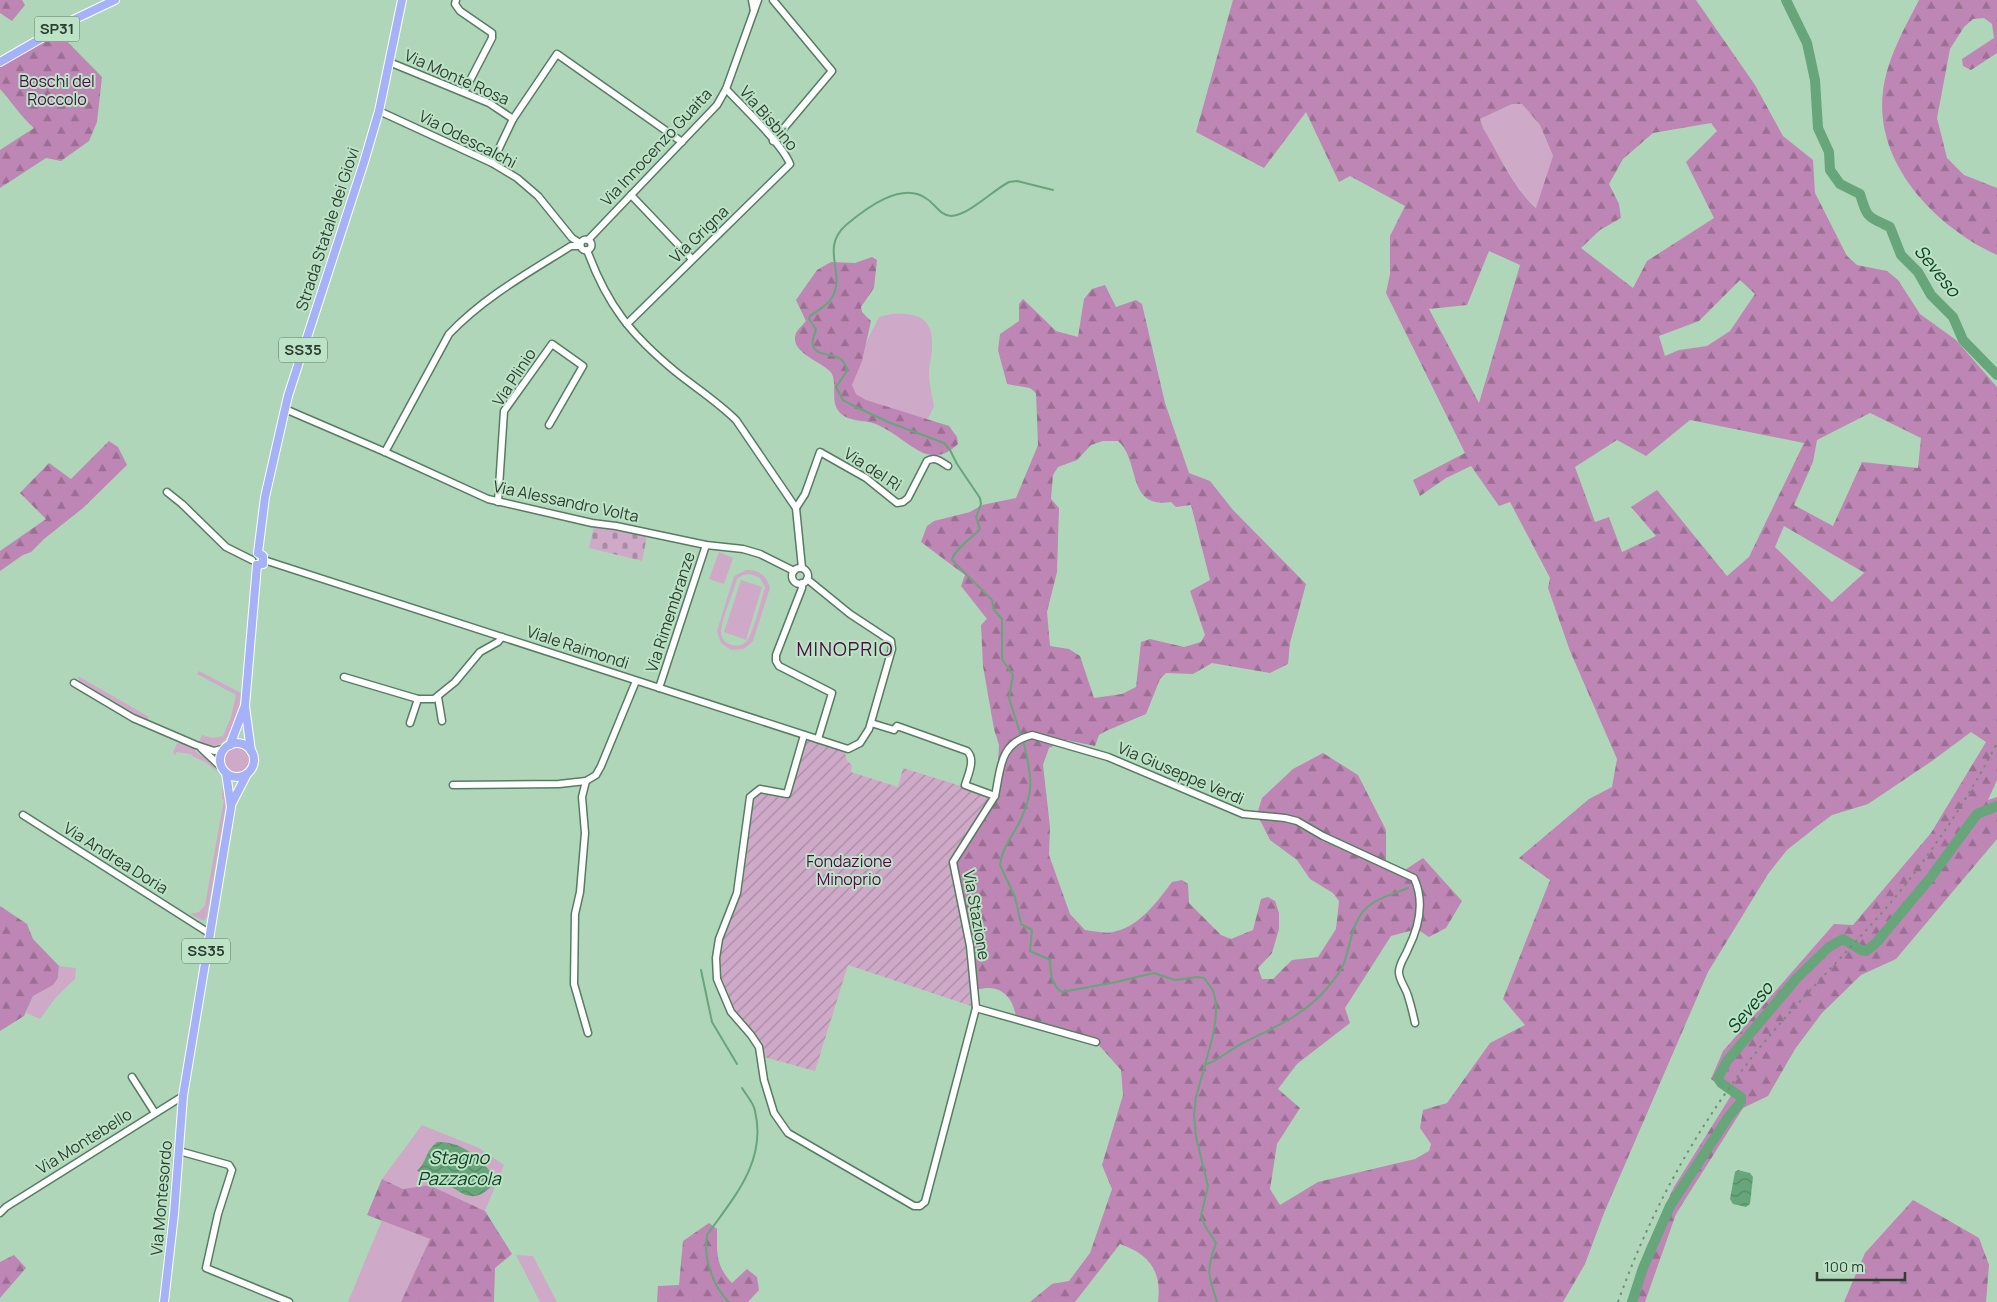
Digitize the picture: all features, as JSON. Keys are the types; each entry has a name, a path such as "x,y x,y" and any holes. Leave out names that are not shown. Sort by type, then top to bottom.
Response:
{"main road":[{"name":"SP31","path":"0,62 73,20 115,0"},
{"name":"Strada Statale dei Giovi","path":"251,751 245,706 256,560 265,497 285,409 379,111 402,0"},
{"path":"256,560 263,564 264,560"},
{"name":"Strada Statale dei Giovi","path":"228,747 245,706"},
{"path":"228,747 239,744 251,751"},
{"name":"SS35","path":"228,747 221,757 230,807"},
{"name":"SS35","path":"183,1096 230,807 253,765 254,760 251,751"},
{"path":"224,770 236,777 247,774"},
{"name":"Via Montesordo","path":"164,1302 174,1214 183,1096"}],"street":[{"path":"456,0 455,4 460,11 492,33 492,38 464,92"},
{"path":"752,0 754,11"},
{"name":"Via Innocenzo Guaita","path":"588,240 713,110 726,89 758,0"},
{"path":"773,0 832,71 773,141"},
{"name":"Via Monte Rosa","path":"492,163 514,118 557,54 682,142"},
{"name":"Via Monte Rosa","path":"390,62 489,103 514,118"},
{"name":"Via Bisbino","path":"726,89 773,141 790,164"},
{"name":"Via Odescalchi","path":"379,111 492,163 517,178 538,196 572,238 580,245"},
{"name":"Via Grigna","path":"627,324 790,164"},
{"path":"631,195 692,259"},
{"path":"385,452 449,334 462,321 495,294 571,246 580,245 584,240 588,240 591,246 587,250"},
{"path":"580,245 582,249 587,250"},
{"path":"587,250 597,279 610,302 627,324 670,366 724,408 736,420 796,508 802,568"},
{"name":"Via Plinio","path":"498,502 504,412 552,344 583,366 549,425"},
{"name":"Via Alessandro Volta","path":"285,409 385,452 488,500 592,523 616,526 706,545 743,549 760,554 794,571"},
{"name":"Via del Rì","path":"796,508 805,494 820,452 866,478 897,503 903,502 908,498 931,458 937,459 948,466"},
{"path":"167,492 226,546 256,560"},
{"name":"Via Rimembranze","path":"659,688 706,545"},
{"name":"Viale Raimondi","path":"264,560 848,749 860,744 871,723 892,649 891,641 805,581"},
{"path":"805,581 797,583 792,575 794,571 802,568 808,572 805,581 776,655 776,661 778,666 788,672 832,693 818,739"},
{"path":"344,677 418,699 434,699 456,682 480,652 498,642 502,636"},
{"path":"453,785 559,784 586,781 596,775 601,766 636,681"},
{"path":"74,683 134,718 200,747 214,750 228,747"},
{"path":"438,697 442,721"},
{"path":"410,723 418,699"},
{"path":"871,723 894,730 897,726 967,750 970,753 971,761 965,785 995,796"},
{"path":"804,735 788,794 760,789 750,797 737,893 718,939 716,958 717,979 730,1012 759,1047 764,1080 774,1114 788,1133 836,1160 873,1184 914,1206 920,1206 925,1202 976,1008 1096,1042"},
{"name":"Via Giuseppe Verdi","path":"995,796 1004,756 1013,743 1022,737 1032,735 1108,756 1243,814 1285,818 1297,822 1414,878 1419,888 1418,929 1400,963 1398,973 1408,995 1415,1023"},
{"path":"200,747 224,770"},
{"path":"586,781 582,798 585,833 580,892 575,914 574,984 588,1033"},
{"name":"Via Stazione","path":"976,1008 968,938 953,862 995,796"},
{"name":"Via Andrea Doria","path":"23,815 210,931"},
{"path":"132,1077 155,1113"},
{"name":"Via Montebello","path":"0,1213 6,1207 64,1169 183,1096"},
{"path":"162,1109 167,1107 182,1111"},
{"path":"178,1151 229,1165 232,1170 218,1214 206,1268 289,1302"}],"green space":[{"path":"0,0 22,0 25,5 12,21 0,13"},
{"path":"1233,0 1696,0 1755,85 1783,136 1813,160 1815,193 1847,256 1857,265 1887,271 1898,280 1920,314 1956,340 1997,387 1997,780 1988,800 1997,797 1997,839 1896,959 1861,975 1822,1013 1795,1049 1768,1096 1743,1108 1676,1214 1645,1302 1627,1302 1646,1248 1674,1187 1732,1094 1711,1079 1723,1051 1834,924 1853,925 1931,833 1986,742 1971,732 1868,804 1832,815 1787,850 1768,874 1708,972 1604,1213 1585,1264 1563,1302 1158,1302 1158,1281 1151,1265 1139,1253 1120,1244 1075,1302 1030,1302 1052,1284 1069,1281 1090,1253 1112,1189 1102,1165 1123,1095 1121,1070 1096,1042 1016,1017 1012,1003 1004,993 992,988 977,990 954,863 997,790 999,745 994,729 983,666 981,625 987,619 961,586 965,575 921,542 927,526 934,521 970,512 982,505 1016,498 1038,445 1036,393 1030,388 1007,384 998,350 1000,334 1019,321 1019,304 1023,299 1056,331 1078,337 1084,299 1092,289 1105,285 1116,307 1136,300 1142,304 1165,403 1189,473 1210,481 1233,510 1306,584 1290,643 1288,664 1270,673 1212,663 1193,674 1166,673 1160,679 1146,714 1099,735 1095,746 1066,740 1049,748 1043,765 1050,827 1049,855 1070,914 1085,930 1113,932 1131,925 1147,913 1172,882 1182,880 1188,884 1189,903 1221,935 1231,939 1253,930 1261,899 1268,897 1275,901 1279,913 1279,929 1272,953 1258,968 1262,979 1273,979 1292,960 1318,957 1336,929 1339,901 1333,893 1310,879 1297,860 1270,840 1257,814 1262,798 1293,769 1323,753 1358,775 1386,830 1386,864 1402,872 1423,858 1462,901 1446,928 1429,937 1417,929 1391,936 1345,1008 1350,1023 1297,1064 1278,1089 1300,1108 1277,1144 1270,1189 1280,1205 1318,1182 1415,1159 1429,1151 1431,1144 1420,1128 1423,1110 1447,1103 1490,1043 1525,1025 1503,999 1550,880 1519,858 1589,799 1612,787 1617,759 1570,651 1548,588 1550,578 1510,502 1499,506 1471,466 1446,478 1420,496 1413,480 1465,453 1386,293 1390,274 1390,236 1405,206 1350,176 1339,182 1306,112 1264,168 1196,132","holes":["1512,104 1522,104 1540,125 1553,156 1536,208 1513,181 1483,128 1480,119","1711,123 1717,131 1686,162 1714,218 1647,261 1633,288 1581,248 1600,230 1621,218 1619,204 1609,184 1623,159 1653,133","1489,251 1520,265 1479,403 1429,309 1467,305","1740,280 1755,294 1730,331 1707,346 1679,350 1665,356 1659,336 1699,321","1870,413 1921,438 1918,468 1862,462 1833,526 1794,505 1813,462 1817,440","1690,420 1804,443 1749,557 1727,576 1657,490 1631,507 1656,536 1622,552 1609,517 1595,522 1575,467 1617,440 1646,456","1103,441 1118,441 1130,460 1136,482 1147,498 1157,502 1171,502 1176,507 1191,505 1210,580 1190,591 1205,635 1201,642 1184,647 1150,639 1141,642 1136,687 1122,694 1094,698 1080,656 1069,649 1050,646 1047,612 1057,572 1059,508 1051,499 1053,475 1058,467 1077,460 1091,445","1784,526 1864,573 1832,602 1775,547"]},
{"path":"1919,0 1997,0 1997,53 1971,70 1963,66 1962,59 1994,38 1992,24 1984,18 1973,19 1964,27 1950,49 1937,118 1947,158 1964,175 1997,188 1997,255 1974,243 1952,228 1932,210 1914,190 1899,168 1888,143 1883,118 1885,79 1897,44"},
{"name":"Boschi del Roccolo","path":"57,31 102,77 97,122 89,141 61,161 46,158 0,188 0,150 34,128 0,89 0,64"},
{"path":"1512,104 1522,104 1540,125 1553,156 1537,208 1528,200 1514,181 1483,128 1480,119"},
{"path":"872,257 877,260 874,288 861,307 862,312 871,321 862,361 852,385 856,394 866,400 949,426 957,437 958,444 942,454 923,453 878,425 844,416 836,407 832,374 803,352 795,340 796,333 806,321 796,300 817,270 831,262 855,263"},
{"path":"891,314 916,316 927,323 930,329 932,349 929,376 934,406 929,417 921,423 858,399 850,389 866,343 879,317"},
{"path":"109,441 118,447 127,465 83,508 44,539 31,552 23,555 0,571 0,551 46,519 20,493 49,463 71,479"},
{"path":"594,526 618,529 647,536 642,561 589,548"},
{"path":"719,552 733,558 724,584 709,579"},
{"path":"746,570 758,572 767,580 770,588 753,641 744,649 731,650 721,643 717,631 734,576","holes":["750,574 760,578 765,587 751,633 746,642 738,645 730,644 723,639 721,631 737,579 743,575"]},
{"path":"741,580 762,587 746,640 724,632"},
{"path":"199,671 241,693 237,714 231,730 223,742 216,746 199,742 202,735 212,738 223,736 231,717 236,695 197,674"},
{"path":"78,676 149,717 147,720 137,716 81,684"},
{"name":"Fondazione Minoprio","path":"804,739 845,752 847,761 852,765 851,772 898,787 903,768 993,796 953,862 969,953 971,1006 848,965 815,1071 764,1057 758,1038 738,1018 730,1006 722,984 719,965 722,940 743,881 752,800 757,798 760,792 789,796"},
{"path":"180,742 196,749 195,751 207,759 220,775 207,763 191,754 176,752 175,756 173,752"},
{"path":"237,747 246,751 250,760 246,769 237,773 228,769 224,760 228,751"},
{"path":"223,780 226,804 207,916 204,921 190,914 199,912 205,905 224,800 222,799"},
{"path":"0,906 27,924 33,939 59,966 58,978 53,985 33,996 24,1016 0,1031"},
{"path":"59,966 76,968 75,979 57,996 40,1019 26,1013 33,996 58,979"},
{"path":"422,1125 479,1148 504,1165 485,1211 429,1185 403,1189 382,1179"},
{"path":"382,1179 403,1189 429,1185 485,1211 512,1254 495,1268 494,1302 401,1302 430,1239 367,1215"},
{"path":"1913,1200 1979,1238 1989,1265 1986,1302 1844,1302 1865,1253"},
{"path":"382,1220 430,1239 401,1302 348,1302"},
{"path":"709,1223 717,1229 718,1258 726,1276 732,1283 747,1269 757,1277 759,1290 748,1302 657,1302 658,1286 679,1285 683,1241"},
{"path":"14,1255 26,1268 0,1298 0,1262"},
{"path":"516,1255 533,1256 557,1302 540,1302"}],"water":[{"name":"Stagno Pazzacola","path":"437,1142 454,1144 470,1152 494,1176 494,1184 480,1195 468,1196 443,1181 417,1171 433,1145"},
{"path":"1738,1170 1750,1173 1753,1177 1750,1204 1746,1207 1733,1204 1730,1199 1735,1172"}],"waterway":[{"name":"Seveso","path":"1786,0 1807,43 1815,80 1818,128 1829,152 1830,170 1840,184 1860,194 1864,208 1869,215 1890,227 1901,255 1918,272 1931,295 1953,317 1963,340 1997,375"},
{"path":"1021,736 1009,698 1013,675 1002,659 1002,619 994,610 992,600 952,560 959,548 980,529 976,517 981,504 980,498 944,443 888,422 843,400 836,387 847,371 845,364 841,359 816,350 812,342 816,329 809,319 810,316 823,308 833,296 836,287 834,251 838,234 846,225 884,199 906,193 917,194 927,199 944,214 951,216 965,212 1009,182 1017,181 1053,190"},
{"path":"1023,740 1030,773 1030,791 1024,811 1005,848 1000,865 1015,897 1021,924 1032,930 1030,951 1050,960 1053,982 1062,992 1154,973 1175,980 1204,978 1213,991 1216,1008 1216,1018 1205,1065 1298,1014 1318,998 1341,970 1356,924 1364,910 1378,900 1408,888"},
{"name":"Seveso","path":"1632,1302 1643,1268 1670,1206 1729,1116 1741,1102 1741,1097 1721,1083 1718,1078 1727,1061 1797,978 1829,947 1843,939 1866,951 1876,943 1931,877 1977,814 1997,806"},
{"path":"701,970 712,1022 737,1064"},
{"path":"1205,1065 1196,1097 1194,1115 1196,1137 1208,1186 1201,1216 1216,1243 1209,1272 1217,1302"},
{"path":"729,1302 723,1296 710,1272 706,1244 707,1235 728,1207 746,1178 756,1146 757,1129 754,1108 742,1088"}],"railway":[{"path":"1618,1302 1631,1267 1661,1200 1717,1105 1738,1075 1777,1027 1877,919 1908,881 1936,844 1962,804 1997,743"}],"district":[{"name":"MINOPRIO","path":"845,649"}]}
